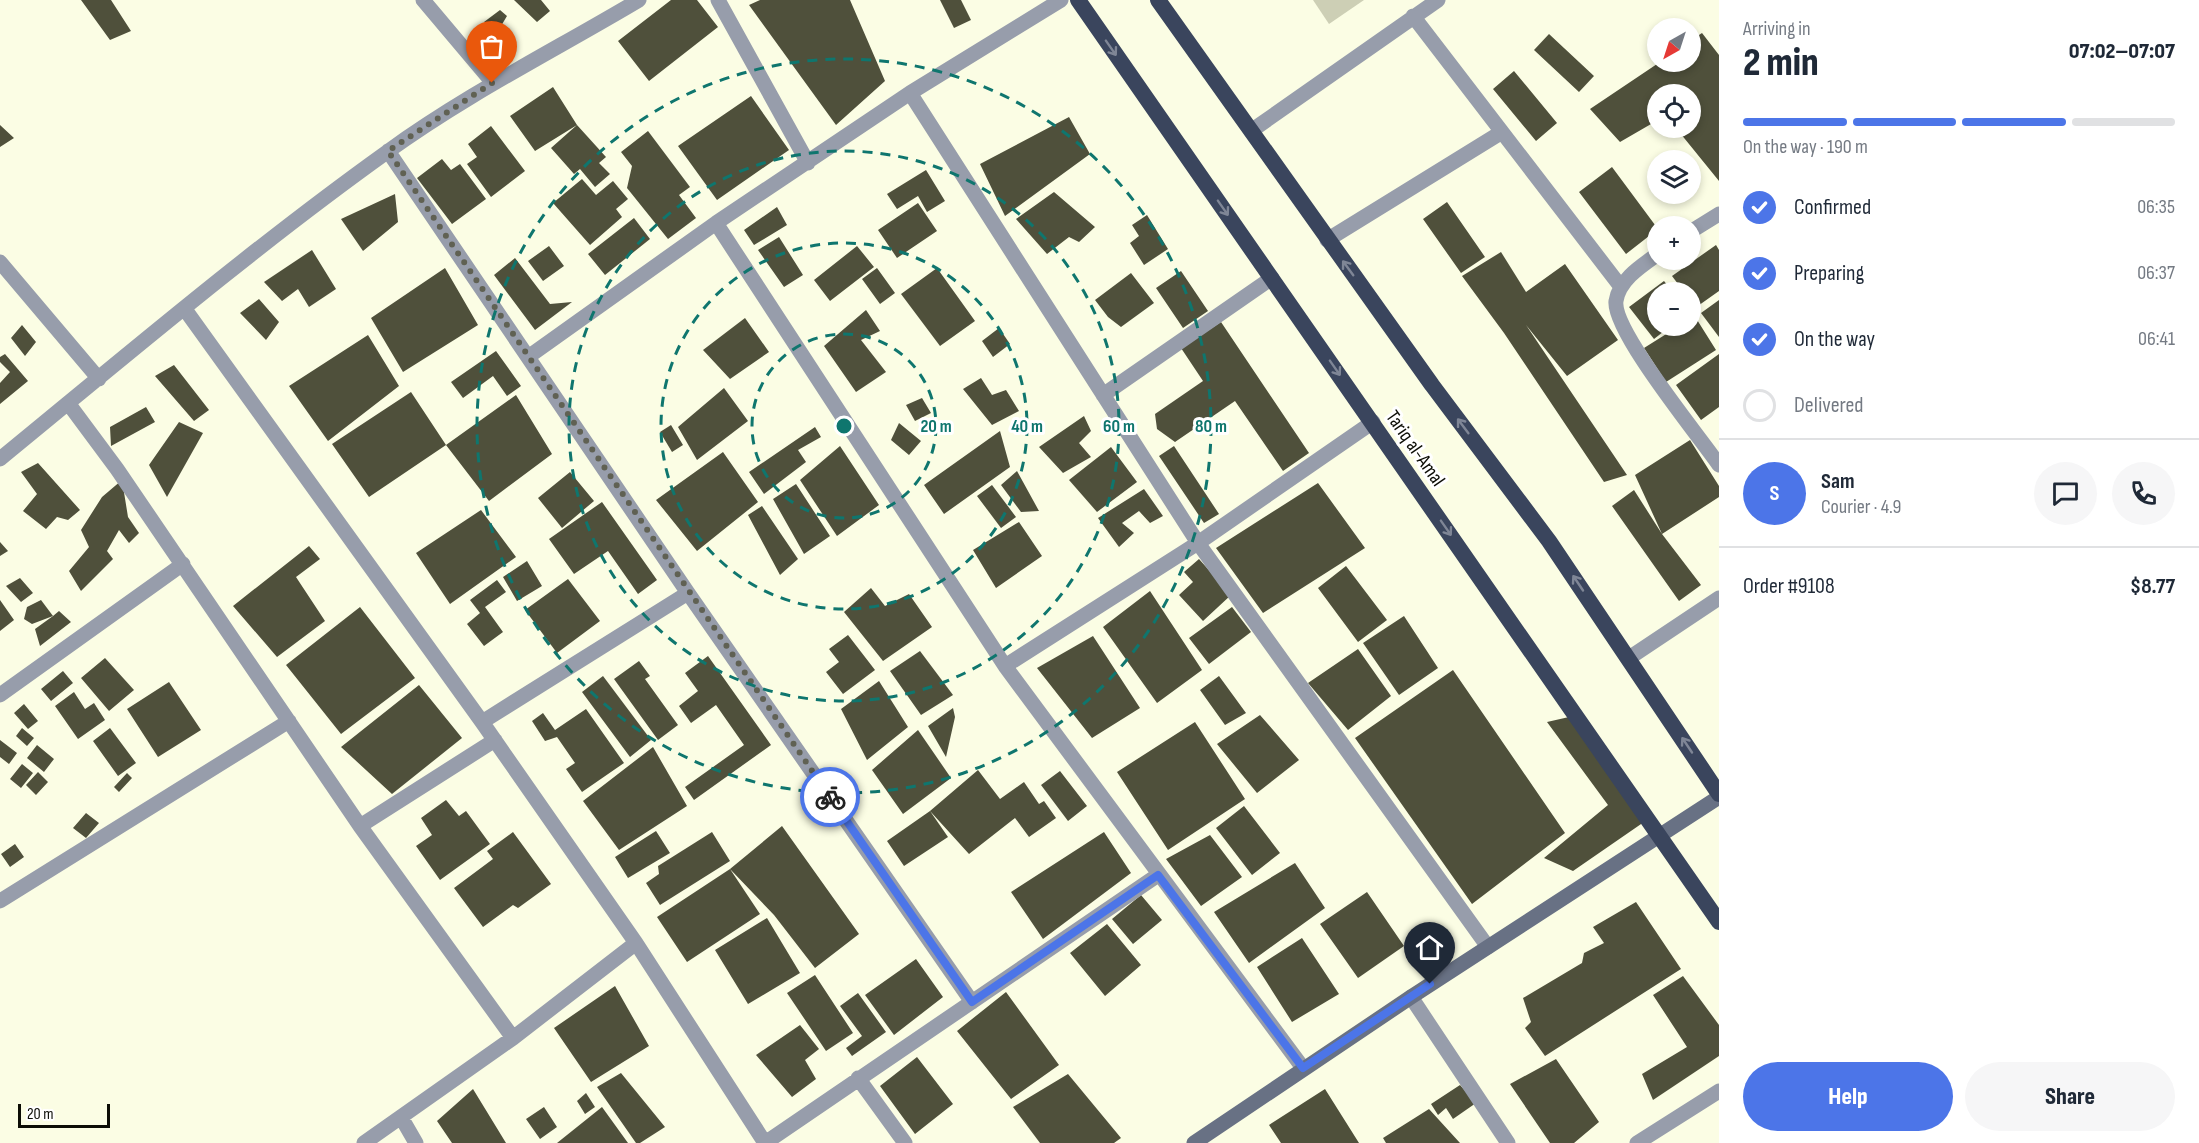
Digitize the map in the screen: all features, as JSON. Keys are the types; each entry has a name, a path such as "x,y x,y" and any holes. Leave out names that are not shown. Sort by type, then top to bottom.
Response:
{"highway":[{"name":"Tariq al-Amal","path":"1078,0 1719,922"},
{"path":"1158,0 1327,240 1549,541 1719,796"}],"main road":[{"path":"1194,1143 1303,1068 1719,796"}],"street":[{"path":"423,0 492,83"},
{"path":"0,459 184,308 388,151 492,83 639,0"},
{"path":"718,0 808,163"},
{"path":"528,357 716,224 910,93 1062,0"},
{"path":"1251,131 1438,0"},
{"path":"1413,16 1621,287"},
{"path":"910,93 1198,543 1488,947"},
{"path":"1327,240 1502,132"},
{"path":"388,151 688,593 972,1002"},
{"path":"1701,225 1719,214"},
{"path":"716,224 1005,666 1303,1068"},
{"path":"0,262 99,379"},
{"path":"1647,262 1621,287 1616,304 1635,349 1719,465"},
{"path":"1103,395 1272,278"},
{"path":"184,308 495,740 636,943 765,1143 1158,875"},
{"path":"68,404 183,564 360,826 513,1038"},
{"path":"1005,666 1198,543 1373,422"},
{"path":"0,694 183,564"},
{"path":"482,722 688,593"},
{"path":"1629,658 1719,598"},
{"path":"0,901 289,721"},
{"path":"360,826 495,740"},
{"path":"364,1143 513,1038 636,943"},
{"path":"1411,997 1508,1143"},
{"path":"858,1078 905,1143"},
{"path":"1642,1142 1719,1091"},
{"path":"400,1117 416,1143"}],"green space":[{"path":"1313,0 1364,0 1329,24"}],"building":[{"path":"81,0 111,0 131,31 110,40"},
{"path":"514,0 541,0 550,11 537,22"},
{"path":"671,0 697,0 718,27 649,81 618,41"},
{"path":"760,0 850,0 885,81 836,125 749,5"},
{"path":"940,0 961,0 971,20 954,28"},
{"path":"500,10 507,16 498,31 484,22"},
{"path":"1549,34 1594,76 1579,92 1534,50"},
{"path":"1701,34 1719,55 1719,181 1701,159 1701,150 1694,150 1684,138 1701,138 1701,84 1647,84 1647,126 1620,142 1590,109 1647,71 1701,72"},
{"path":"1514,71 1557,123 1536,141 1493,89"},
{"path":"553,87 577,125 535,151 510,116"},
{"path":"751,96 789,150 717,200 678,146"},
{"path":"1069,117 1090,154 1005,216 980,164"},
{"path":"0,125 14,138 0,147"},
{"path":"577,125 606,157 599,163 610,174 595,187 580,169 574,174 551,148"},
{"path":"491,126 525,171 491,197 467,164 477,157 468,144"},
{"path":"648,131 690,187 679,195 696,218 668,239 627,188 632,166 621,152"},
{"path":"442,159 451,170 460,164 486,199 452,224 417,178"},
{"path":"1612,167 1648,216 1647,238 1626,254 1579,192"},
{"path":"926,170 945,201 927,212 918,196 897,209 887,194"},
{"path":"582,179 596,195 613,181 628,199 616,209 622,217 590,245 553,203"},
{"path":"1054,192 1095,227 1079,242 1069,237 1047,254 1016,219"},
{"path":"395,194 398,222 363,251 341,219"},
{"path":"1447,202 1485,257 1461,273 1423,219"},
{"path":"918,203 937,231 897,258 878,230"},
{"path":"777,207 787,225 754,245 744,230"},
{"path":"1147,215 1168,249 1144,265 1130,243 1139,236 1132,225"},
{"path":"634,218 650,239 605,275 588,254"},
{"path":"779,237 803,275 784,287 758,250"},
{"path":"1716,245 1719,250 1719,291 1701,304 1701,282 1676,282 1672,276 1681,270 1701,270 1701,256"},
{"path":"549,246 564,266 543,281 528,261"},
{"path":"857,246 874,267 830,301 814,280"},
{"path":"312,250 336,289 309,307 298,289 282,301 264,282"},
{"path":"1501,252 1526,292 1565,264 1618,340 1567,376 1526,325 1627,475 1604,482 1504,333 1462,276"},
{"path":"515,258 550,304 572,302 535,330 494,275"},
{"path":"445,268 478,325 403,372 371,318"},
{"path":"877,268 895,293 880,304 862,279"},
{"path":"937,268 975,321 940,346 901,294"},
{"path":"1181,271 1208,311 1183,328 1156,288"},
{"path":"1131,273 1154,303 1121,327 1108,317 1095,300"},
{"path":"1647,294 1647,330 1629,307"},
{"path":"259,299 279,322 266,340 240,313"},
{"path":"1719,300 1719,337 1701,313"},
{"path":"866,310 880,331 861,340 886,372 856,392 824,346"},
{"path":"745,318 769,352 730,379 703,350"},
{"path":"1221,322 1309,453 1283,471 1235,401 1175,442 1157,429 1155,414 1203,381 1181,348"},
{"path":"22,325 36,342 25,356 11,338"},
{"path":"1701,326 1716,350 1666,382 1644,348 1663,336 1701,336"},
{"path":"999,328 1010,344 993,357 982,341"},
{"path":"368,335 399,386 328,441 289,386"},
{"path":"496,351 521,386 507,396 493,376 463,398 451,382"},
{"path":"5,354 28,381 0,404 0,383 10,372 0,362 0,357"},
{"path":"1719,354 1719,407 1701,420 1676,385"},
{"path":"174,365 209,410 194,421 155,376"},
{"path":"981,378 992,395 1006,390 1019,411 992,425 963,389"},
{"path":"724,388 748,421 697,460 678,427"},
{"path":"411,392 446,445 369,497 332,444"},
{"path":"516,395 552,454 489,501 446,445"},
{"path":"922,398 931,413 915,421 906,405"},
{"path":"146,407 155,422 111,446 110,427"},
{"path":"1084,416 1091,431 1079,443 1091,457 1063,473 1039,447"},
{"path":"179,422 203,433 167,497 149,465"},
{"path":"899,423 921,441 909,455 891,440"},
{"path":"671,425 683,445 672,452 660,432"},
{"path":"815,427 821,437 798,450 806,462 764,494 749,472"},
{"path":"1000,431 1010,467 944,514 924,485"},
{"path":"1690,440 1719,486 1719,497 1662,534 1635,475"},
{"path":"840,446 879,505 837,536 800,480"},
{"path":"1174,446 1219,514 1204,523 1159,456"},
{"path":"1111,447 1137,482 1097,512 1069,480"},
{"path":"723,452 758,502 697,551 656,500"},
{"path":"38,463 80,510 68,520 57,517 46,529 23,511 37,494 21,472"},
{"path":"1017,471 1039,511 1021,512 1001,485"},
{"path":"570,472 594,501 562,528 538,498"},
{"path":"122,480 128,517 139,533 129,543 119,530 107,551 113,559 81,591 69,571 89,547 81,530 102,497"},
{"path":"1318,483 1365,548 1263,613 1216,548"},
{"path":"796,484 830,536 804,554 773,499"},
{"path":"992,485 1016,517 1001,528 977,496"},
{"path":"1144,489 1163,516 1150,523 1139,511 1122,523 1134,533 1119,547 1098,518"},
{"path":"1634,490 1662,534 1701,585 1679,601 1612,506"},
{"path":"602,502 657,580 638,594 608,551 574,574 549,539"},
{"path":"762,506 798,559 780,575 748,515"},
{"path":"481,510 516,557 450,604 416,553"},
{"path":"1019,522 1042,556 996,588 973,550"},
{"path":"0,542 8,551 0,556"},
{"path":"309,546 320,559 296,577 325,621 277,657 233,606"},
{"path":"1199,559 1231,595 1203,621 1179,595 1193,582 1184,572"},
{"path":"527,561 542,586 517,601 503,577"},
{"path":"1346,566 1387,620 1358,642 1318,588"},
{"path":"20,578 33,593 21,602 6,586"},
{"path":"568,579 600,621 557,653 525,610"},
{"path":"497,580 506,592 485,607 503,632 484,646 467,624 480,613 470,600"},
{"path":"871,588 885,606 909,594 932,627 883,661 844,612"},
{"path":"1150,591 1202,670 1157,703 1103,627"},
{"path":"0,600 14,620 0,631"},
{"path":"41,600 53,616 32,624 24,619 27,607"},
{"path":"360,607 415,678 341,734 286,665"},
{"path":"1232,607 1251,632 1209,664 1189,638"},
{"path":"59,611 71,622 40,646 35,629"},
{"path":"1404,616 1438,668 1399,695 1363,643"},
{"path":"848,635 875,670 843,694 826,672 839,662 829,649"},
{"path":"1093,636 1140,708 1092,738 1037,668"},
{"path":"1358,649 1391,696 1348,730 1308,683"},
{"path":"920,651 953,695 921,715 890,671"},
{"path":"708,656 771,745 694,800 685,787 744,745 716,705 691,723 679,706 698,691 685,673"},
{"path":"105,658 134,690 109,711 81,678"},
{"path":"639,661 650,676 645,679 678,725 658,740 614,679"},
{"path":"1453,670 1565,833 1472,904 1355,738"},
{"path":"63,671 73,683 51,701 41,689"},
{"path":"603,676 651,740 630,757 582,692"},
{"path":"1219,676 1246,713 1225,725 1200,690"},
{"path":"879,681 908,727 867,760 841,709"},
{"path":"169,682 201,730 158,757 127,709"},
{"path":"419,685 462,738 392,794 341,747"},
{"path":"74,692 85,709 94,703 105,720 78,739 55,706"},
{"path":"24,704 38,721 28,729 14,713"},
{"path":"953,708 955,717 946,757 928,726"},
{"path":"586,709 624,763 582,792 566,769 575,763 557,737 545,741 532,721 543,713 555,730"},
{"path":"1260,715 1299,760 1257,793 1217,744"},
{"path":"1569,717 1644,822 1573,871 1544,858 1608,805 1547,722"},
{"path":"1195,722 1245,799 1168,850 1117,772"},
{"path":"22,728 34,738 27,746 16,736"},
{"path":"110,728 136,763 118,776 93,741"},
{"path":"918,730 951,778 903,814 872,770"},
{"path":"0,740 17,753 9,764 0,757"},
{"path":"37,745 54,759 44,772 27,758"},
{"path":"653,747 687,806 619,850 583,801"},
{"path":"22,764 33,773 21,788 10,779"},
{"path":"978,770 1000,799 1024,782 1039,804 1044,801 1056,818 1029,837 1015,818 969,854 930,811"},
{"path":"1060,771 1087,806 1068,821 1041,785"},
{"path":"38,772 48,782 36,795 26,785"},
{"path":"127,773 132,778 119,792 114,787"},
{"path":"446,800 459,816 466,811 490,844 440,880 416,846 432,835 421,818"},
{"path":"1244,806 1280,853 1252,875 1216,828"},
{"path":"930,811 948,837 904,866 887,841"},
{"path":"86,813 99,823 86,838 73,828"},
{"path":"782,826 859,934 815,968 774,915 730,869"},
{"path":"656,831 670,853 628,878 615,857"},
{"path":"513,832 551,884 518,908 513,905 483,927 454,888 493,859 487,851"},
{"path":"712,832 730,861 660,905 646,883 659,874 658,866"},
{"path":"1104,832 1131,873 1043,939 1011,892"},
{"path":"1210,835 1242,877 1201,906 1166,859"},
{"path":"15,844 24,857 10,867 1,854"},
{"path":"1295,863 1325,908 1249,963 1214,912"},
{"path":"730,869 760,914 687,962 657,917"},
{"path":"1367,892 1404,946 1358,978 1320,924"},
{"path":"1141,895 1162,920 1133,944 1112,919"},
{"path":"1636,902 1681,969 1545,1056 1525,1028 1531,1022 1523,998 1582,963 1584,953 1604,943 1593,927"},
{"path":"767,918 800,973 748,1004 715,950"},
{"path":"1107,924 1141,965 1105,996 1070,953"},
{"path":"1302,938 1339,994 1292,1022 1257,967"},
{"path":"916,959 943,997 894,1035 865,995"},
{"path":"815,975 853,1033 826,1051 787,993"},
{"path":"1683,976 1719,1025 1719,1056 1653,1100 1642,1074 1687,1047 1653,995"},
{"path":"615,986 649,1046 591,1082 554,1028"},
{"path":"1006,992 1059,1065 1011,1099 957,1031"},
{"path":"858,993 886,1032 852,1056 846,1048 862,1036 840,1006"},
{"path":"800,1025 819,1049 805,1060 816,1079 792,1097 756,1055"},
{"path":"917,1057 953,1104 915,1134 880,1086"},
{"path":"1556,1059 1599,1122 1574,1143 1550,1143 1510,1084"},
{"path":"621,1073 665,1127 640,1143 636,1143 597,1087"},
{"path":"1068,1074 1121,1138 1114,1143 1040,1143 1013,1107"},
{"path":"1460,1085 1476,1103 1453,1119 1446,1108 1438,1115 1431,1104"},
{"path":"473,1089 506,1143 452,1143 437,1121"},
{"path":"1325,1089 1359,1143 1281,1143 1269,1125"},
{"path":"586,1093 595,1107 585,1114 577,1101"},
{"path":"544,1107 557,1127 540,1139 526,1119"},
{"path":"602,1107 628,1143 557,1143"},
{"path":"1429,1109 1460,1143 1386,1143 1383,1138"}],"way so far":[{"path":"492,83 388,151 688,593 830,797"}],"route":[{"path":"830,797 972,1002 1158,875 1303,1068 1430,984"}]}
